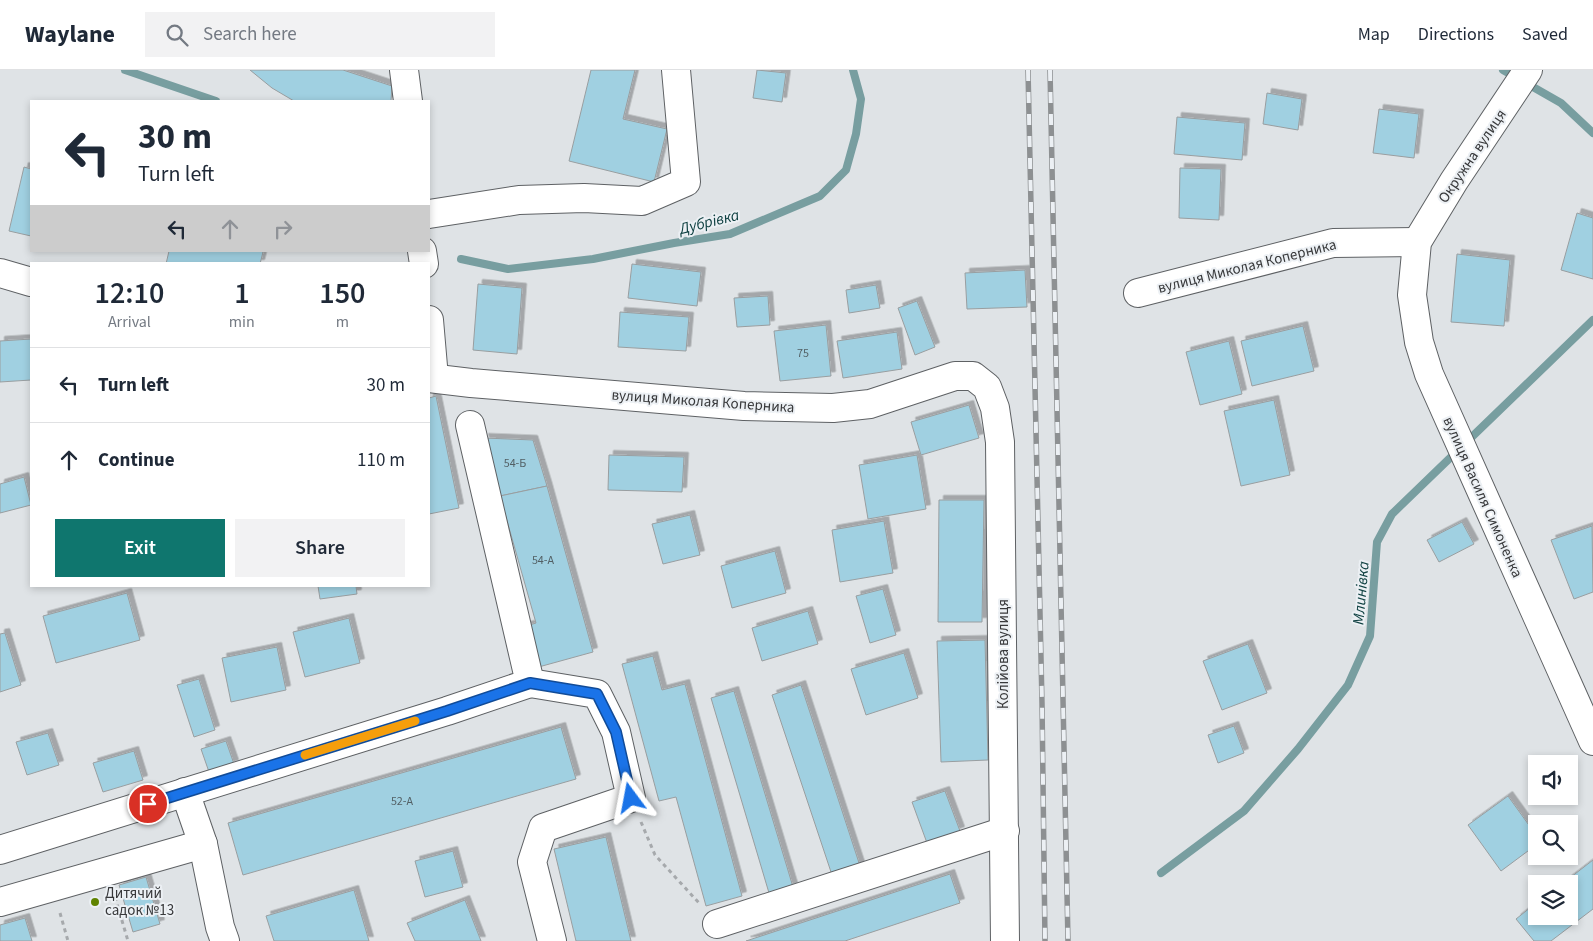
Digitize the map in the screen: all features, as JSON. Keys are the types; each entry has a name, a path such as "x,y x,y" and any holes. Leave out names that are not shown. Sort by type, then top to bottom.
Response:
{"street":[{"path":"404,70 408,100"},
{"path":"430,214 519,200 584,198 642,200 686,182 676,70"},
{"name":"Окружна вулиця","path":"1417,242 1454,181 1528,70"},
{"name":"вулиця Миколая Коперника","path":"1138,293 1333,243 1417,242"},
{"name":"вулиця Василя Симоненка","path":"1417,242 1412,295 1419,342 1429,374 1593,741"},
{"path":"0,273 30,282"},
{"path":"430,349 431,378"},
{"name":"вулиця Миколая Коперника","path":"431,378 744,406 833,408 870,404 955,376 973,376"},
{"name":"Колійова вулиця","path":"973,376 987,386 994,408 1000,442 1005,941"},
{"path":"470,424 530,683"},
{"path":"0,850 447,711 530,683 597,694 616,732 631,798 543,828 532,862 552,941"},
{"path":"186,792 202,844 220,927 225,941"},
{"path":"717,924 1004,831"},
{"path":"0,902 202,844"}],"path":[{"path":"631,798 655,855 717,924"},
{"path":"107,872 128,941"}],"building":[{"path":"250,70 343,70 392,86 391,100 292,100 272,88"},
{"path":"591,70 635,70 623,119 667,129 654,182 569,161"},
{"path":"757,70 786,73 782,102 753,98"},
{"path":"1267,93 1302,99 1298,130 1263,124"},
{"path":"1379,109 1419,114 1414,158 1373,153"},
{"path":"1177,117 1245,123 1242,160 1174,154"},
{"path":"24,167 30,169 30,236 9,231"},
{"path":"1180,168 1221,169 1219,220 1179,218"},
{"path":"1577,213 1593,218 1593,279 1561,270"},
{"path":"169,252 263,252 260,262 166,262"},
{"path":"1457,254 1510,260 1504,326 1451,322"},
{"path":"632,264 701,272 697,306 628,298"},
{"path":"1025,270 1027,307 967,309 965,273"},
{"path":"478,284 522,288 517,354 473,350"},
{"path":"876,285 880,308 849,313 846,290"},
{"path":"768,296 770,325 737,327 734,298"},
{"path":"917,301 935,347 915,355 898,308"},
{"path":"620,312 689,317 686,351 618,347"},
{"path":"826,325 831,376 780,381 774,331"},
{"path":"1303,326 1314,371 1252,386 1241,341"},
{"path":"897,332 902,369 843,378 837,341"},
{"path":"30,339 30,380 0,382 0,341"},
{"path":"1229,341 1242,394 1200,405 1186,352"},
{"path":"436,396 459,508 430,514 430,398"},
{"path":"1274,400 1290,475 1241,486 1224,411"},
{"path":"969,405 979,438 921,455 911,422"},
{"path":"484,438 533,440 547,486 500,496"},
{"path":"609,455 684,457 682,492 608,490"},
{"path":"917,455 926,509 868,519 859,465"},
{"path":"24,477 30,505 0,513 0,484"},
{"path":"547,486 593,652 535,668 523,627 536,623 500,496"},
{"path":"939,500 984,500 982,622 938,622"},
{"path":"690,515 700,555 663,564 652,524"},
{"path":"884,521 893,573 840,582 832,530"},
{"path":"1462,522 1474,544 1439,562 1427,540"},
{"path":"1592,526 1593,592 1574,599 1551,540"},
{"path":"775,551 786,593 732,608 721,566"},
{"path":"318,587 356,587 357,594 320,599"},
{"path":"883,589 896,635 870,643 856,596"},
{"path":"127,593 140,640 56,663 43,616"},
{"path":"808,611 818,644 762,661 752,628"},
{"path":"349,618 360,663 305,677 293,632"},
{"path":"5,633 21,685 0,692 0,634"},
{"path":"985,640 988,760 941,762 937,641"},
{"path":"1248,644 1267,693 1222,710 1203,661"},
{"path":"277,647 286,690 231,702 222,658"},
{"path":"904,653 918,698 866,715 851,669"},
{"path":"653,656 662,690 685,684 742,896 706,906 676,797 659,801 622,664"},
{"path":"199,679 215,730 194,737 177,685"},
{"path":"801,685 861,869 833,878 772,695"},
{"path":"734,691 793,887 769,893 711,698"},
{"path":"1234,726 1244,753 1218,763 1208,735"},
{"path":"561,727 576,779 243,875 228,823"},
{"path":"48,733 59,765 27,775 16,742"},
{"path":"226,741 234,764 209,772 201,749"},
{"path":"134,751 143,780 103,792 93,763"},
{"path":"945,791 960,831 927,843 912,802"},
{"path":"1508,796 1528,824 1528,851 1501,871 1468,825"},
{"path":"606,837 631,941 576,941 554,849"},
{"path":"453,851 463,887 425,897 415,861"},
{"path":"1593,860 1593,909 1578,920 1578,875 1574,875"},
{"path":"950,874 960,903 845,941 746,941"},
{"path":"146,877 160,924 133,932 119,885"},
{"path":"354,890 369,941 274,941 266,916"},
{"path":"465,900 481,941 415,941 407,923"},
{"path":"1528,909 1528,925 1572,925 1551,941 1534,941 1516,919"},
{"path":"25,918 32,941 0,941 0,925"}],"waterway":[{"name":"Дубрівка","path":"125,70 213,100"},
{"name":"Дубрівка","path":"461,259 508,269 593,259 730,234 820,196 846,170 856,134 861,99 853,70"},
{"name":"Дубрівка","path":"1503,70 1561,103 1593,133"},
{"name":"Млинівка","path":"1161,873 1244,811 1298,749 1348,685 1370,636 1377,542 1392,514 1593,320"}],"railway":[{"path":"1028,70 1042,703 1045,941"},
{"path":"1050,70 1068,941"}],"slow traffic":[{"path":"305,755 415,721"}],"place":[{"name":"Дитячий садок №13","path":"95,902"}],"route":[{"path":"148,804 447,711 530,683 597,694 616,732 631,798"}]}
